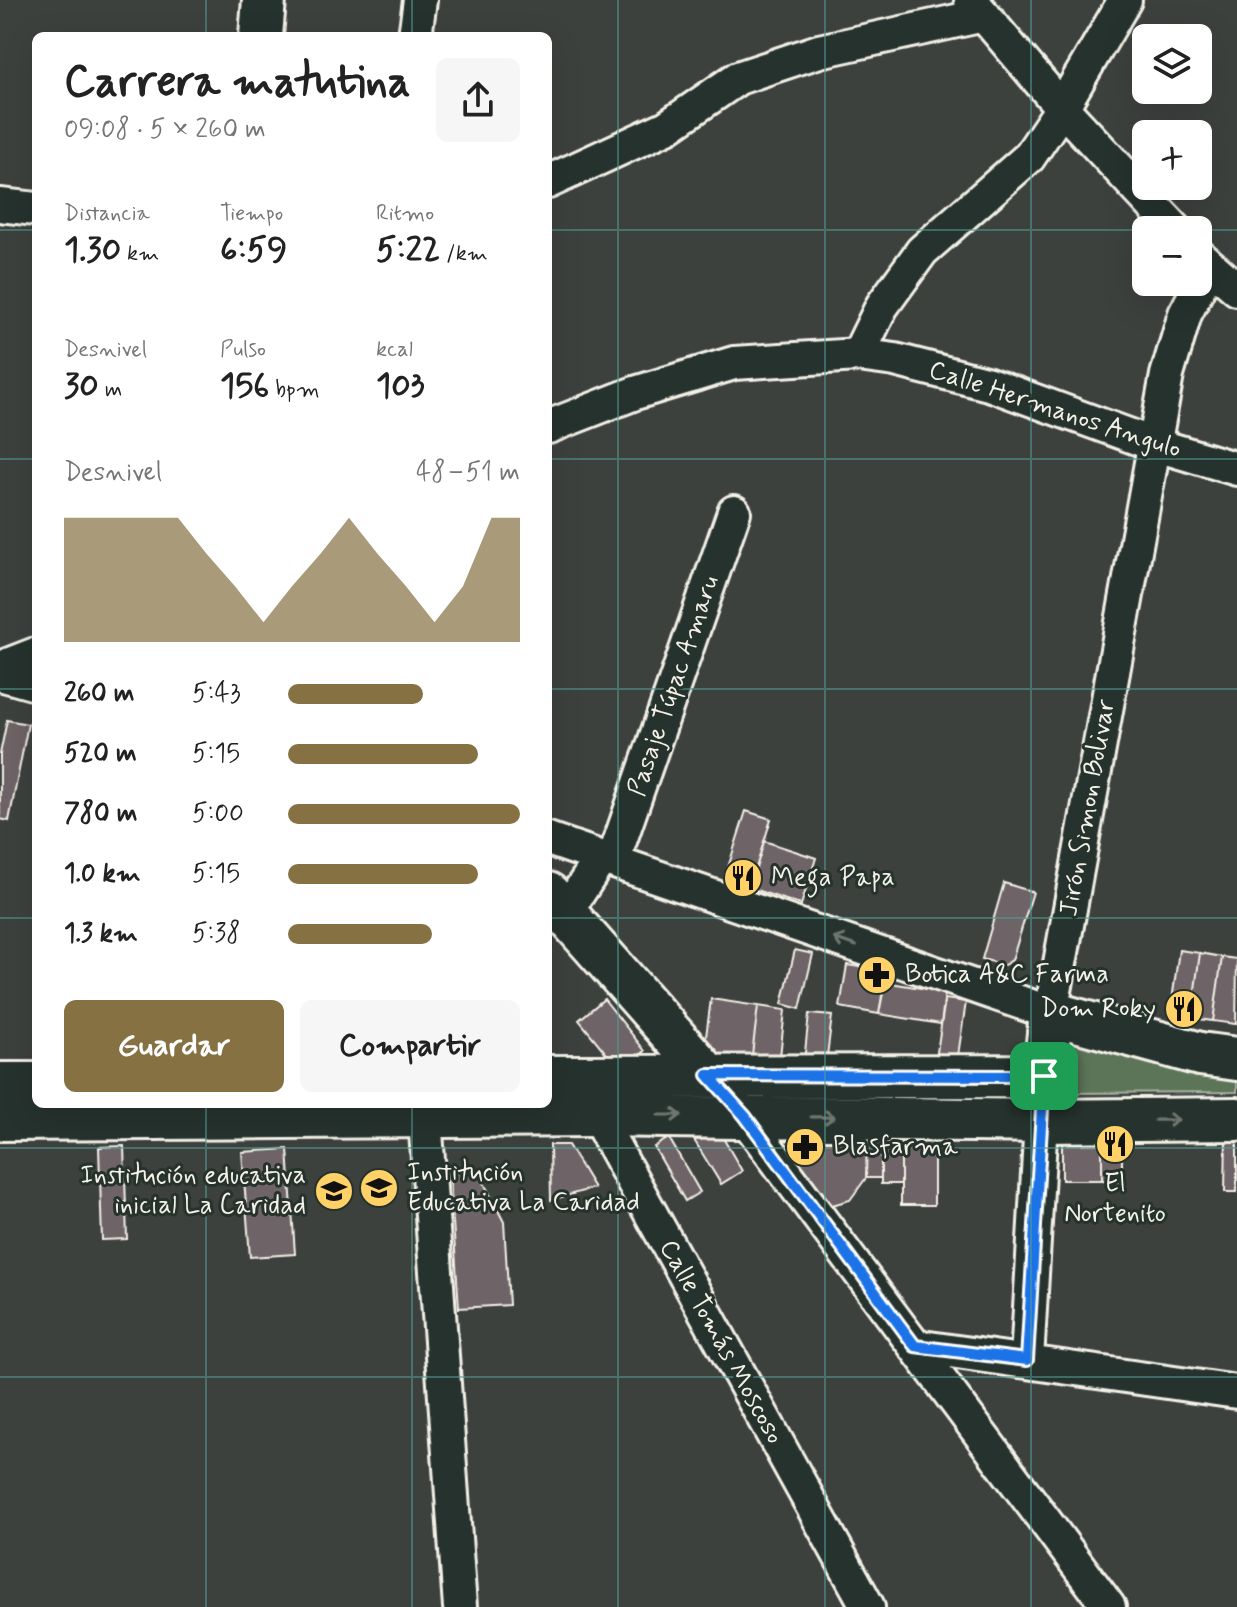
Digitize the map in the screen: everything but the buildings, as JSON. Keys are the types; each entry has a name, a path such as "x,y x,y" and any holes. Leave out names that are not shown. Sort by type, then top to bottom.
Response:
{"main road":[{"path":"261,32 264,0"},
{"path":"556,904 708,1075"},
{"path":"1051,1013 1200,1054 1237,1059"},
{"name":"Jirón Simon Bolivar","path":"1041,1121 1051,1013"},
{"path":"562,1077 1044,1076"},
{"path":"0,1084 32,1084"},
{"path":"0,1119 596,1115 1041,1121 1237,1119"}],"street":[{"path":"416,32 420,0"},
{"path":"858,355 882,306 922,251 1029,157 1062,108 1125,0"},
{"path":"552,180 667,127 738,78 819,51 978,7 1062,108 1163,216"},
{"path":"0,205 32,209"},
{"path":"1212,269 1237,289"},
{"name":"Jirón Simon Bolivar","path":"1051,1013 1153,444 1192,296"},
{"name":"Calle Hermanos Angulo","path":"552,425 635,393 734,363 858,355 989,384 1153,444 1237,469"},
{"name":"Pasaje Túpac Amaru","path":"556,904 608,859 734,512"},
{"path":"0,671 32,656"},
{"path":"0,671 32,683"},
{"path":"552,840 1051,1013"},
{"path":"708,1075 745,1116 1109,1607"},
{"name":"Calle Tomás Moscoso","path":"562,1077 596,1115 868,1607"},
{"path":"425,1118 460,1607"},
{"name":"Jirón Simon Bolivar","path":"1027,1360 1041,1121"},
{"path":"915,1346 1237,1392"}],"green space":[{"path":"1066,1033 1237,1074 1237,1092 1056,1093"}],"place":[{"name":"Mega Papa","path":"743,878"},
{"name":"Botica A&C Farma","path":"877,975"},
{"name":"Dom Roky","path":"1184,1009"},
{"name":"El Nortenito","path":"1115,1144"},
{"name":"Blasfarma","path":"805,1147"},
{"name":"Institución Educativa La Caridad","path":"379,1188"},
{"name":"Institución educativa inicial La Caridad","path":"334,1191"}],"route":[{"path":"708,1075 932,1076 1044,1076 1027,1360 915,1346 745,1116 708,1075"}]}
